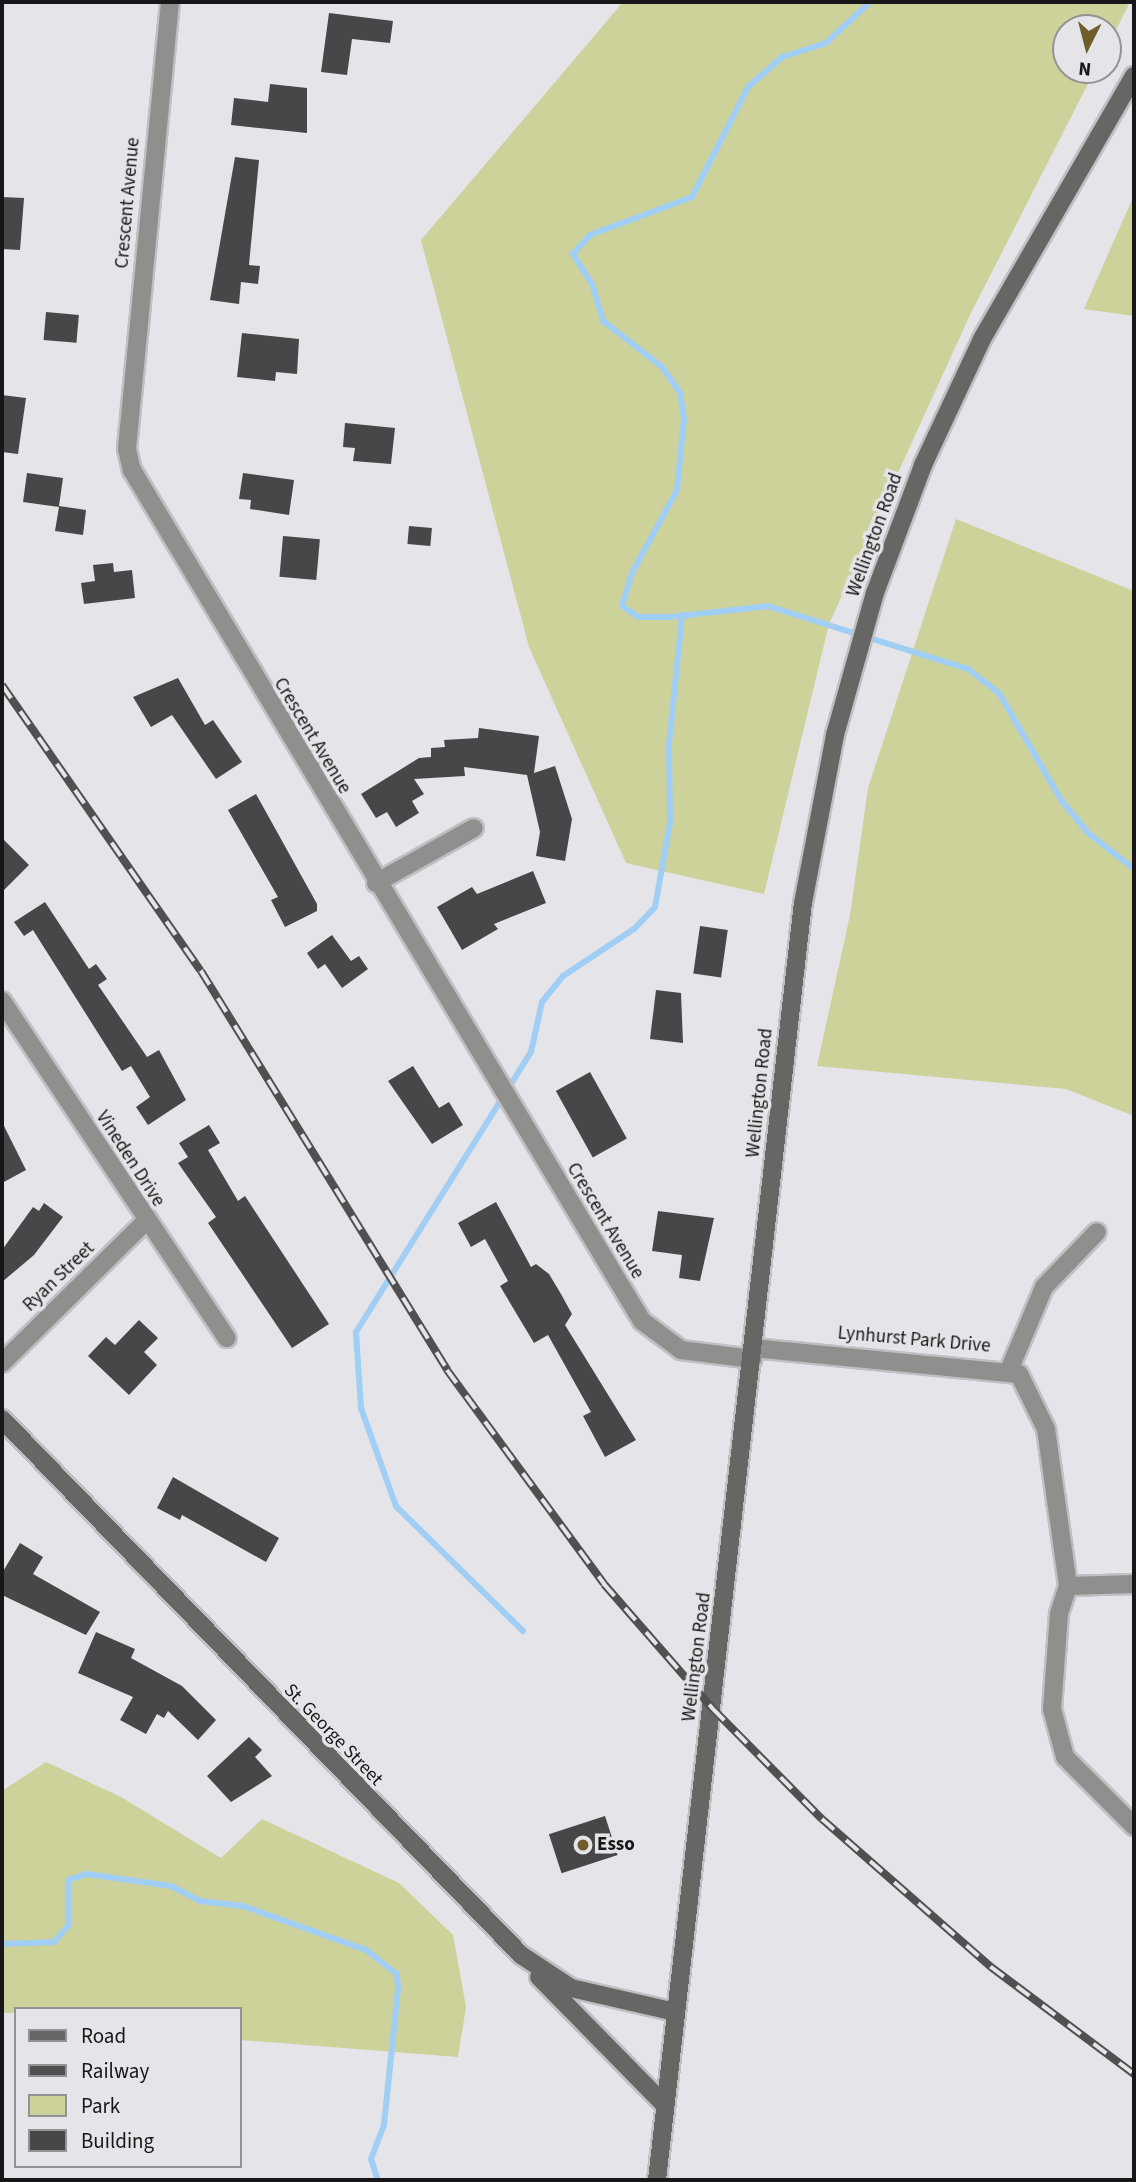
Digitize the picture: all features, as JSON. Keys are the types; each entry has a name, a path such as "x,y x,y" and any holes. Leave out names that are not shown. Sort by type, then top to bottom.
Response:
{"main road":[{"name":"Wellington Road","path":"657,2180 803,903 861,637 905,507 961,381 1134,76"},
{"name":"St. George Street","path":"2,1419 470,1908 542,1972 571,1988 676,2012"},
{"path":"470,1908 664,2104"}],"street":[{"name":"Crescent Avenue","path":"170,2 127,449 132,470 376,883 642,1321 681,1350 752,1354"},
{"path":"376,883 474,828"},
{"name":"Vineden Drive","path":"2,1001 146,1221 227,1338"},
{"name":"Ryan Street","path":"2,1363 146,1221"},
{"path":"1010,1368 1044,1287 1097,1232"},
{"name":"Lynhurst Park Drive","path":"752,1354 1010,1368 1033,1395 1046,1429 1068,1586 1059,1614 1055,1734 1080,1777 1134,1826"},
{"path":"1068,1586 1134,1584"}],"green space":[{"path":"623,2 1130,2 1122,18 1122,14 1052,14 1052,84 1088,84 970,315 829,624 764,894 626,863 529,647 421,240"},
{"path":"1134,195 1134,316 1084,309"},
{"path":"956,519 1134,591 1134,1116 1066,1089 817,1066 850,915 868,788"},
{"path":"46,1762 121,1797 221,1858 262,1819 399,1883 453,1935 466,2007 458,2057 242,2040 242,2007 14,2007 14,2013 2,2013 2,1791"}],"building":[{"path":"329,13 393,21 390,43 352,39 347,75 321,72"},
{"path":"270,84 307,88 307,133 231,125 234,98 268,102"},
{"path":"235,157 259,160 249,265 260,266 258,284 241,282 239,304 210,300"},
{"path":"2,197 24,198 20,250 2,249"},
{"path":"46,312 79,315 76,343 44,340"},
{"path":"242,333 299,339 297,374 276,372 275,381 237,377"},
{"path":"2,395 26,398 18,454 2,452"},
{"path":"345,423 395,428 391,464 353,461 355,448 343,447"},
{"path":"27,473 63,478 59,506 86,510 83,535 55,531 59,507 23,502"},
{"path":"243,473 294,480 289,515 250,509 251,500 239,499"},
{"path":"409,526 432,528 430,546 407,544"},
{"path":"283,536 320,539 316,580 279,577"},
{"path":"113,563 114,572 132,570 135,598 84,604 81,583 95,581 93,565"},
{"path":"178,678 205,725 213,720 242,762 216,779 172,715 151,727 133,697"},
{"path":"479,728 539,736 534,773 555,766 572,819 565,861 536,856 540,832 527,775 464,767 465,776 414,779 424,794 412,801 419,813 396,827 387,812 376,818 361,794 419,758 431,757 431,748 445,747 444,740 478,738"},
{"path":"256,794 317,904 317,911 285,927 271,900 278,897 228,810"},
{"path":"2,838 29,865 2,892"},
{"path":"533,871 546,903 494,924 498,929 462,950 437,907 472,887 477,894"},
{"path":"45,902 89,969 96,964 107,979 98,985 147,1057 159,1050 186,1100 148,1125 136,1107 150,1097 131,1066 122,1071 33,930 24,936 14,922"},
{"path":"700,926 728,930 721,977 693,974"},
{"path":"332,935 351,961 359,956 368,969 342,988 325,964 318,969 307,953"},
{"path":"656,990 681,993 683,1043 650,1039"},
{"path":"413,1066 439,1108 449,1102 463,1125 432,1144 388,1081"},
{"path":"590,1072 627,1138 593,1157 556,1091"},
{"path":"2,1122 26,1170 2,1183"},
{"path":"209,1125 220,1143 208,1150 238,1201 245,1196 329,1324 292,1348 208,1223 216,1217 178,1163 188,1157 179,1143"},
{"path":"496,1202 531,1267 536,1264 549,1274 561,1294 572,1314 565,1325 636,1440 605,1457 583,1416 591,1412 548,1335 534,1343 500,1286 508,1281 485,1239 471,1247 458,1223"},
{"path":"44,1203 63,1217 34,1255 2,1282 2,1250 33,1207 39,1211"},
{"path":"658,1211 714,1218 700,1281 679,1278 682,1255 652,1251"},
{"path":"139,1320 158,1338 144,1352 157,1365 129,1395 88,1356 106,1337 115,1345"},
{"path":"173,1477 279,1538 266,1562 182,1515 180,1520 157,1508"},
{"path":"20,1543 43,1557 33,1574 100,1612 86,1635 2,1595 2,1573"},
{"path":"96,1632 135,1649 131,1658 182,1686 216,1720 198,1740 168,1711 164,1718 157,1714 146,1734 120,1720 133,1697 78,1673"},
{"path":"249,1737 262,1750 255,1757 272,1776 231,1802 207,1776"},
{"name":"Esso","path":"605,1816 618,1855 562,1873 549,1834"}],"waterway":[{"path":"870,2 826,43 782,57 748,87 692,197 590,235 573,254 592,284 603,321 662,367 680,393 684,418 677,490 632,573 622,606 639,617 670,617 768,606 968,669 999,693 1061,800 1088,833 1134,869"},
{"path":"523,1631 396,1506 361,1408 356,1332 531,1052 542,1002 563,976 634,929 655,907 670,823 669,744 682,615"},
{"path":"2,1944 54,1942 68,1926 68,1880 86,1874 171,1886 200,1901 243,1906 366,1950 397,1974 398,1989 384,2125 371,2159 378,2180"}],"railway":[{"path":"2,685 201,971 447,1370 604,1584 713,1709 822,1819 991,1967 1134,2074"}],"place":[{"name":"Esso","path":"583,1845"}]}
